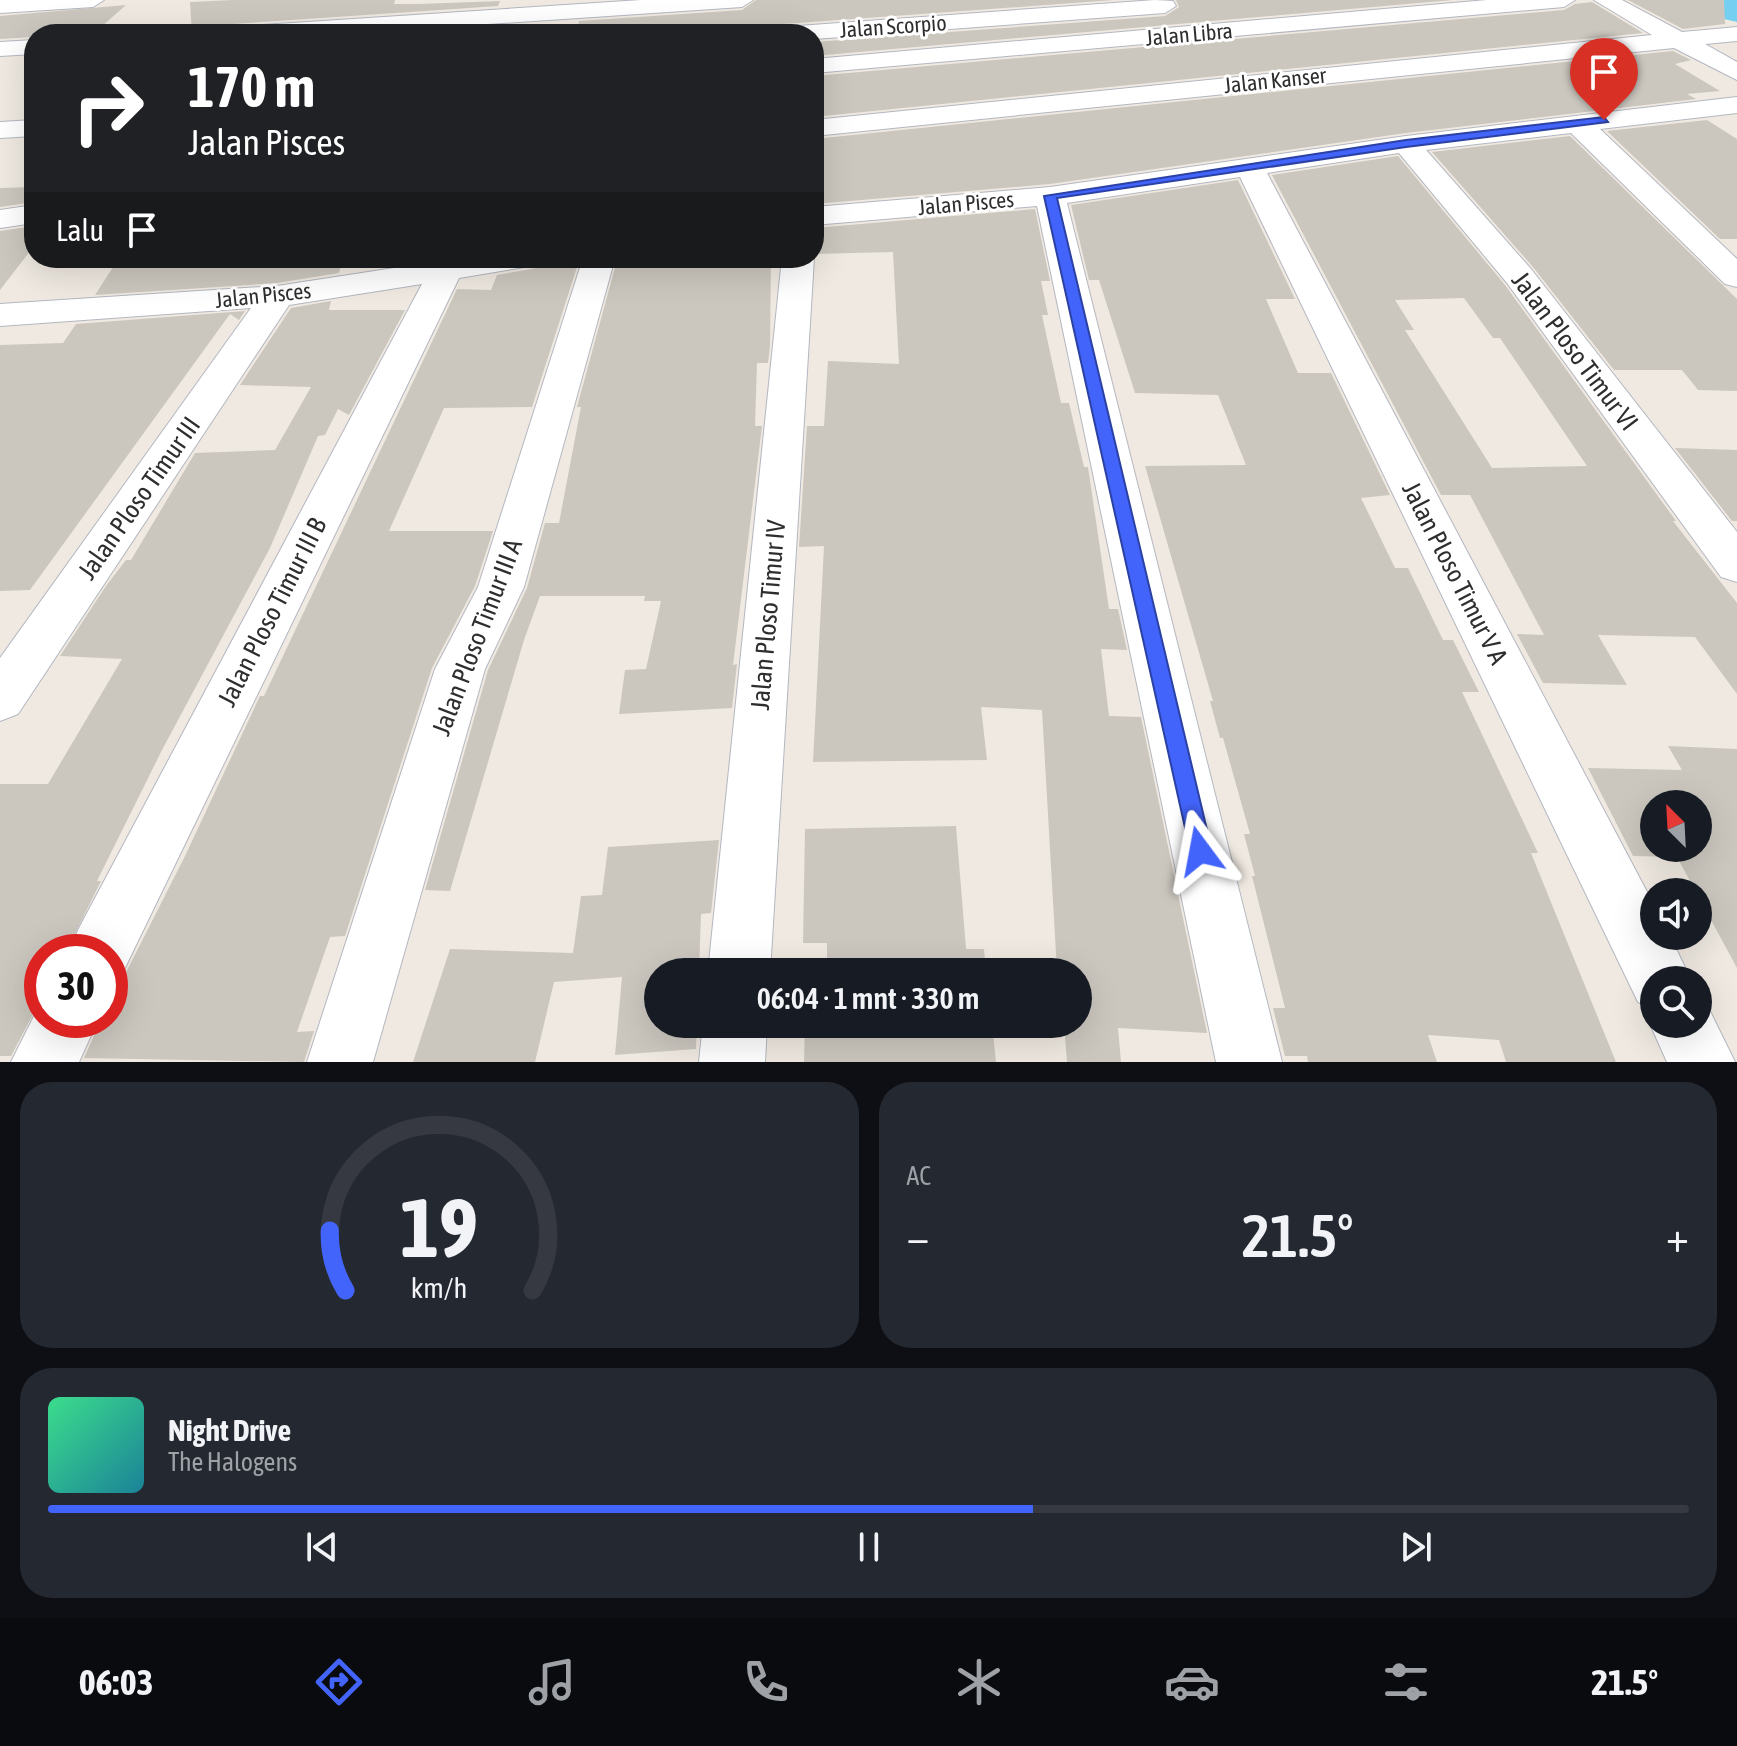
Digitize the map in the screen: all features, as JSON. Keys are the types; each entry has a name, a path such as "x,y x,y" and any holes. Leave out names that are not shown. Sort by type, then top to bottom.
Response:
{"street":[{"path":"0,6 93,0"},
{"path":"393,24 742,0"},
{"name":"Jalan Libra","path":"824,65 1564,0"},
{"path":"1605,0 1737,72"},
{"name":"Jalan Scorpio","path":"824,31 1194,4"},
{"name":"Jalan Kanser","path":"824,127 1737,34"},
{"path":"0,49 24,48"},
{"path":"1724,106 1737,130"},
{"name":"Jalan Pisces","path":"824,215 1050,196 1406,144 1724,106"},
{"path":"1577,123 1737,277"},
{"path":"0,130 24,129"},
{"name":"Jalan Ploso Timur VI","path":"1406,144 1519,276 1737,565"},
{"name":"Jalan Ploso Timur V A","path":"1249,166 1653,966"},
{"path":"1050,196 1249,1062"},
{"name":"Jalan Pisces","path":"12,314 277,296 401,268"},
{"name":"Jalan Pisces","path":"413,268 445,272 468,268"},
{"name":"Jalan Ploso Timur III A","path":"340,1062 460,669 501,587 596,268"},
{"name":"Jalan Ploso Timur IV","path":"740,958 797,268"},
{"name":"Jalan Ploso Timur III B","path":"109,934 445,272"},
{"name":"Jalan Ploso Timur III","path":"0,699 277,296"},
{"path":"0,340 12,314"},
{"path":"44,1062 57,1038"},
{"path":"732,1062 734,1038"},
{"path":"1689,1038 1702,1062"}],"building":[{"path":"395,0 394,4 419,4 500,1 498,6 233,24 191,24 190,2"},
{"path":"756,0 1114,0 784,24 579,24 579,21 742,10"},
{"path":"1176,0 1453,0 824,55 824,41 1165,16 1179,7"},
{"path":"1628,0 1724,0 1725,24 1683,29"},
{"path":"1592,2 1643,33 824,116 824,75 1564,10 1575,4"},
{"path":"126,5 104,24 24,24 24,38 0,39 0,16"},
{"path":"1673,51 1691,60 1675,64 1720,91 1687,94 1696,99 1406,133 1050,184 824,203 824,138"},
{"path":"1707,120 1737,139 1737,239 1720,239 1607,131"},
{"path":"1570,136 1737,299 1737,391 1698,390 1682,370 1614,370 1533,267 1432,152"},
{"path":"1398,156 1505,285 1676,521 1673,521 1737,603 1737,694 1695,637 1598,635 1627,685 1543,683 1517,634 1544,635 1470,495 1441,495 1272,175","holes":["1464,298 1493,338 1500,338 1587,466 1492,468 1405,330 1414,330 1395,300"]},
{"path":"1238,180 1295,299 1266,299 1298,373 1331,373 1390,495 1361,498 1395,568 1408,568 1443,640 1453,640 1479,692 1462,692 1538,853 1531,853 1616,1062 1506,1062 1499,1040 1428,1035 1437,1062 1308,1062 1307,1056 1285,1056 1273,1008 1285,1008 1252,876 1255,876 1244,834 1250,834 1223,738 1220,738 1210,701 1213,701 1145,466 1246,465 1218,395 1135,393 1099,280 1089,280 1071,205"},
{"path":"24,187 24,203 0,207 0,188"},
{"path":"1035,209 1050,281 1041,281 1048,315 1042,315 1061,403 1069,403 1084,467 1088,467 1109,609 1118,609 1127,650 1101,649 1109,716 1141,717 1207,1033 1118,1028 1121,1062 1067,1062 1065,1038 1092,1038 1092,958 1056,958 1042,710 981,707 987,760 813,762 824,546 799,547 807,426 824,426 828,361 899,364 893,252 824,254 824,227"},
{"path":"24,227 24,259 0,290 0,231"},
{"path":"113,268 340,268 339,273 277,283 95,295"},
{"path":"537,268 577,268 532,407 444,408 389,531 493,531 475,586 432,668 345,936 330,937 297,1032 314,1031 304,1062 84,1058 93,1038 128,1038 128,968 260,696 264,696 457,289 491,290 497,275"},
{"path":"615,268 771,268 770,346 768,363 757,363 755,426 762,426 733,665 737,664 732,708 619,714 625,670 646,669 661,601 644,601 645,596 540,596 524,640 450,891 425,890 488,670 527,588 545,523 559,523 581,407 577,407"},
{"path":"331,301 329,310 405,310 349,415 338,409 325,435 318,436 270,548 162,750 97,881 101,881 75,934 24,934 24,1031 11,1056 0,1056 0,784 48,784 122,659 60,656 106,586 126,560 131,560 195,453 275,450 311,387 240,385 291,308"},
{"path":"245,311 239,320 230,314 30,590 0,591 0,345 63,343 76,324"},
{"path":"1675,448 1737,450 1737,521 1732,521"},
{"path":"1668,746 1737,749 1737,968 1712,922 1712,878 1688,878 1680,862 1712,862 1712,790 1640,790 1640,856 1633,856 1588,768 1682,770"},
{"path":"956,826 966,949 984,949 985,958 827,958 827,943 803,943 805,829"},
{"path":"719,840 711,913 701,914 699,958 644,958 644,1038 696,1038 696,1049 615,1055 622,977 554,982 535,1062 413,1062 450,949 573,953 581,896 602,895 608,847"},
{"path":"805,1038 993,1038 996,1062 804,1062"}],"waterway":[{"path":"1719,0 1737,11"}],"route":[{"path":"1200,851 1050,196 1406,144 1604,120"}]}
